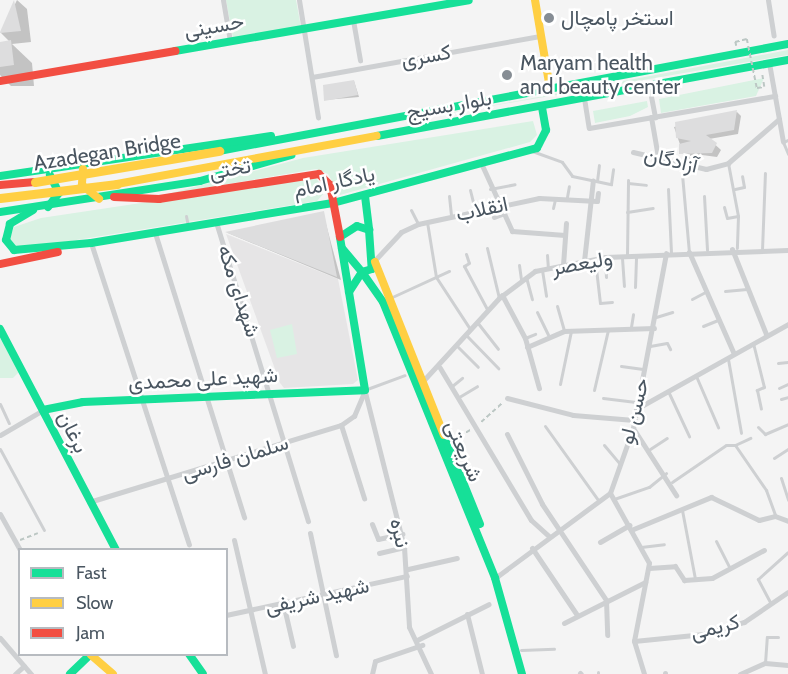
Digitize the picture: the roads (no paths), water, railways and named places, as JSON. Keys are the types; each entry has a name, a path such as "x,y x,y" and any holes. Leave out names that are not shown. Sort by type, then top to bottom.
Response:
{"street":[{"path":"223,0 230,41"},
{"path":"298,0 318,117"},
{"name":"حسینی","path":"0,81 469,0"},
{"path":"535,0 550,89"},
{"path":"768,0 774,36"},
{"path":"353,20 360,60"},
{"name":"کسری","path":"312,77 541,36"},
{"name":"بلوار بسیج","path":"219,151 788,44"},
{"name":"بلوار بسیج","path":"117,184 788,60"},
{"path":"765,63 786,141"},
{"path":"649,86 658,157"},
{"path":"584,99 589,128 775,96"},
{"path":"530,151 545,137 542,106"},
{"name":"آزادگان","path":"633,152 706,169 728,164 779,119"},
{"path":"0,176 303,134"},
{"path":"0,212 43,209 254,169 315,147"},
{"name":"Azadegan Bridge","path":"0,185 219,151"},
{"name":"یادگار امام","path":"92,243 333,203 530,151"},
{"path":"92,162 81,172 82,185 101,199"},
{"path":"481,163 490,189 512,231 565,235"},
{"path":"39,172 53,177 59,187 57,199 43,209"},
{"name":"تختی","path":"113,197 159,199 313,173 328,181 340,237 365,390"},
{"path":"584,261 589,200 595,181"},
{"name":"Azadegan Bridge","path":"0,198 117,184"},
{"path":"589,200 597,201 598,193"},
{"name":"شریعتی","path":"364,196 375,260 388,299 497,576 527,674"},
{"name":"انقلاب","path":"375,260 401,232 418,224 499,205 555,197 589,200"},
{"path":"33,210 10,224 6,240 14,250 92,243"},
{"path":"494,217 504,213"},
{"name":"شهدای مکه","path":"216,222 273,394 308,520"},
{"path":"563,266 566,223"},
{"path":"340,237 357,226 369,230"},
{"path":"155,233 210,397 244,517"},
{"path":"0,264 92,243"},
{"path":"92,243 146,400 189,544"},
{"name":"شریعتی","path":"342,249 383,302 497,576 522,674"},
{"path":"734,249 765,334"},
{"name":"ولیعصر","path":"422,382 440,368 500,297 523,277 542,270 595,258 624,255 734,249 788,250"},
{"path":"688,252 734,354"},
{"name":"حسن لو","path":"610,493 633,428 669,253"},
{"path":"349,292 362,272 372,269 375,260"},
{"path":"500,297 525,338 539,388"},
{"path":"637,405 668,391 765,334 788,324"},
{"path":"527,347 548,335 564,331 654,328"},
{"name":"برغان","path":"0,329 43,410 88,503 115,548"},
{"path":"440,368 531,520 549,536"},
{"path":"364,498 341,425 354,416 365,390"},
{"name":"شهید علی محمدی","path":"43,410 146,400 365,390"},
{"name":"نبره","path":"365,390 402,534 408,569 409,627 422,645 431,674"},
{"path":"507,398 551,412 634,420"},
{"path":"0,435 43,410"},
{"name":"سلمان فارسی","path":"88,503 341,425"},
{"path":"633,428 672,482 676,495"},
{"path":"507,434 558,529 606,600 607,635"},
{"path":"497,576 532,548 610,493 641,548 649,568 634,641 644,674"},
{"path":"600,542 711,497 759,520 775,516 788,521"},
{"path":"0,514 19,548"},
{"path":"372,524 378,539 402,534"},
{"path":"310,533 336,655"},
{"path":"234,540 265,674"},
{"path":"379,553 404,547"},
{"path":"532,548 577,615"},
{"path":"649,568 675,567 682,579 695,580 731,571 764,550"},
{"path":"408,569 457,558"},
{"name":"شهید شریفی","path":"228,615 407,576"},
{"path":"564,623 645,582"},
{"name":"کریمی","path":"634,641 704,633 744,622 788,592"},
{"path":"283,603 293,646"},
{"path":"417,640 489,604"},
{"path":"467,614 482,674"},
{"path":"0,638 31,674"},
{"path":"372,674 375,661 422,645"},
{"path":"70,674 89,656"},
{"path":"93,656 113,674"},
{"path":"190,656 203,674"},
{"path":"743,673 765,663 788,665"},
{"path":"15,674 24,666"}],"lane":[{"path":"786,141 788,154"},
{"path":"530,151 562,162 572,176 595,181 611,184 613,169"},
{"path":"681,163 688,252"},
{"path":"728,164 735,189 738,216 734,249"},
{"path":"595,181 599,165"},
{"path":"762,250 765,173"},
{"path":"735,189 744,187 742,176"},
{"path":"624,286 628,181 646,185"},
{"path":"490,189 515,184"},
{"path":"567,197 569,186"},
{"path":"668,189 669,253"},
{"path":"470,190 476,210"},
{"path":"449,195 451,216"},
{"path":"705,196 707,250"},
{"path":"553,208 555,197"},
{"path":"724,207 727,218 738,216"},
{"path":"627,212 653,208"},
{"path":"411,210 418,224"},
{"path":"186,216 188,227"},
{"path":"427,222 436,277 471,330"},
{"path":"487,248 500,297"},
{"path":"466,254 469,262 464,266 488,311"},
{"path":"547,255 549,268"},
{"path":"635,287 636,255"},
{"path":"605,257 606,277"},
{"path":"595,258 600,303 612,302"},
{"path":"519,265 532,298"},
{"path":"542,270 546,296"},
{"path":"388,299 449,271"},
{"path":"725,291 748,289"},
{"path":"692,299 705,292"},
{"path":"557,306 564,331"},
{"path":"537,312 548,335"},
{"path":"656,317 672,312"},
{"path":"631,329 633,314"},
{"path":"704,326 718,320"},
{"path":"477,322 498,349"},
{"path":"594,390 609,330"},
{"path":"560,384 571,332"},
{"path":"525,338 535,334"},
{"path":"467,336 498,368"},
{"path":"753,341 764,387 757,390 760,409"},
{"path":"650,346 667,343 669,349"},
{"path":"458,346 478,367"},
{"path":"728,357 741,433"},
{"path":"778,363 788,362"},
{"path":"621,366 645,370"},
{"path":"365,390 405,375"},
{"path":"695,375 718,427"},
{"path":"452,386 462,378"},
{"path":"779,388 788,384"},
{"path":"459,397 477,386"},
{"path":"668,391 689,436"},
{"path":"780,399 788,396"},
{"path":"603,398 637,405"},
{"path":"0,404 9,423"},
{"path":"758,427 765,434 788,424"},
{"path":"545,426 598,500"},
{"path":"650,449 667,438"},
{"path":"672,482 726,445 735,445 750,438"},
{"path":"604,445 620,464"},
{"path":"735,445 766,490 775,516"},
{"path":"0,449 45,530"},
{"path":"774,458 788,450"},
{"path":"614,499 649,487 666,473"},
{"path":"781,478 788,500"},
{"path":"682,510 695,580"},
{"path":"716,541 731,571"},
{"path":"641,548 664,544"},
{"path":"772,604 758,579 788,552"},
{"path":"765,663 767,637 778,637"},
{"path":"521,650 554,649"}],"place":[{"name":"استخر پامچال","path":"549,18"},
{"name":"Maryam health and beauty center","path":"507,75"}]}
